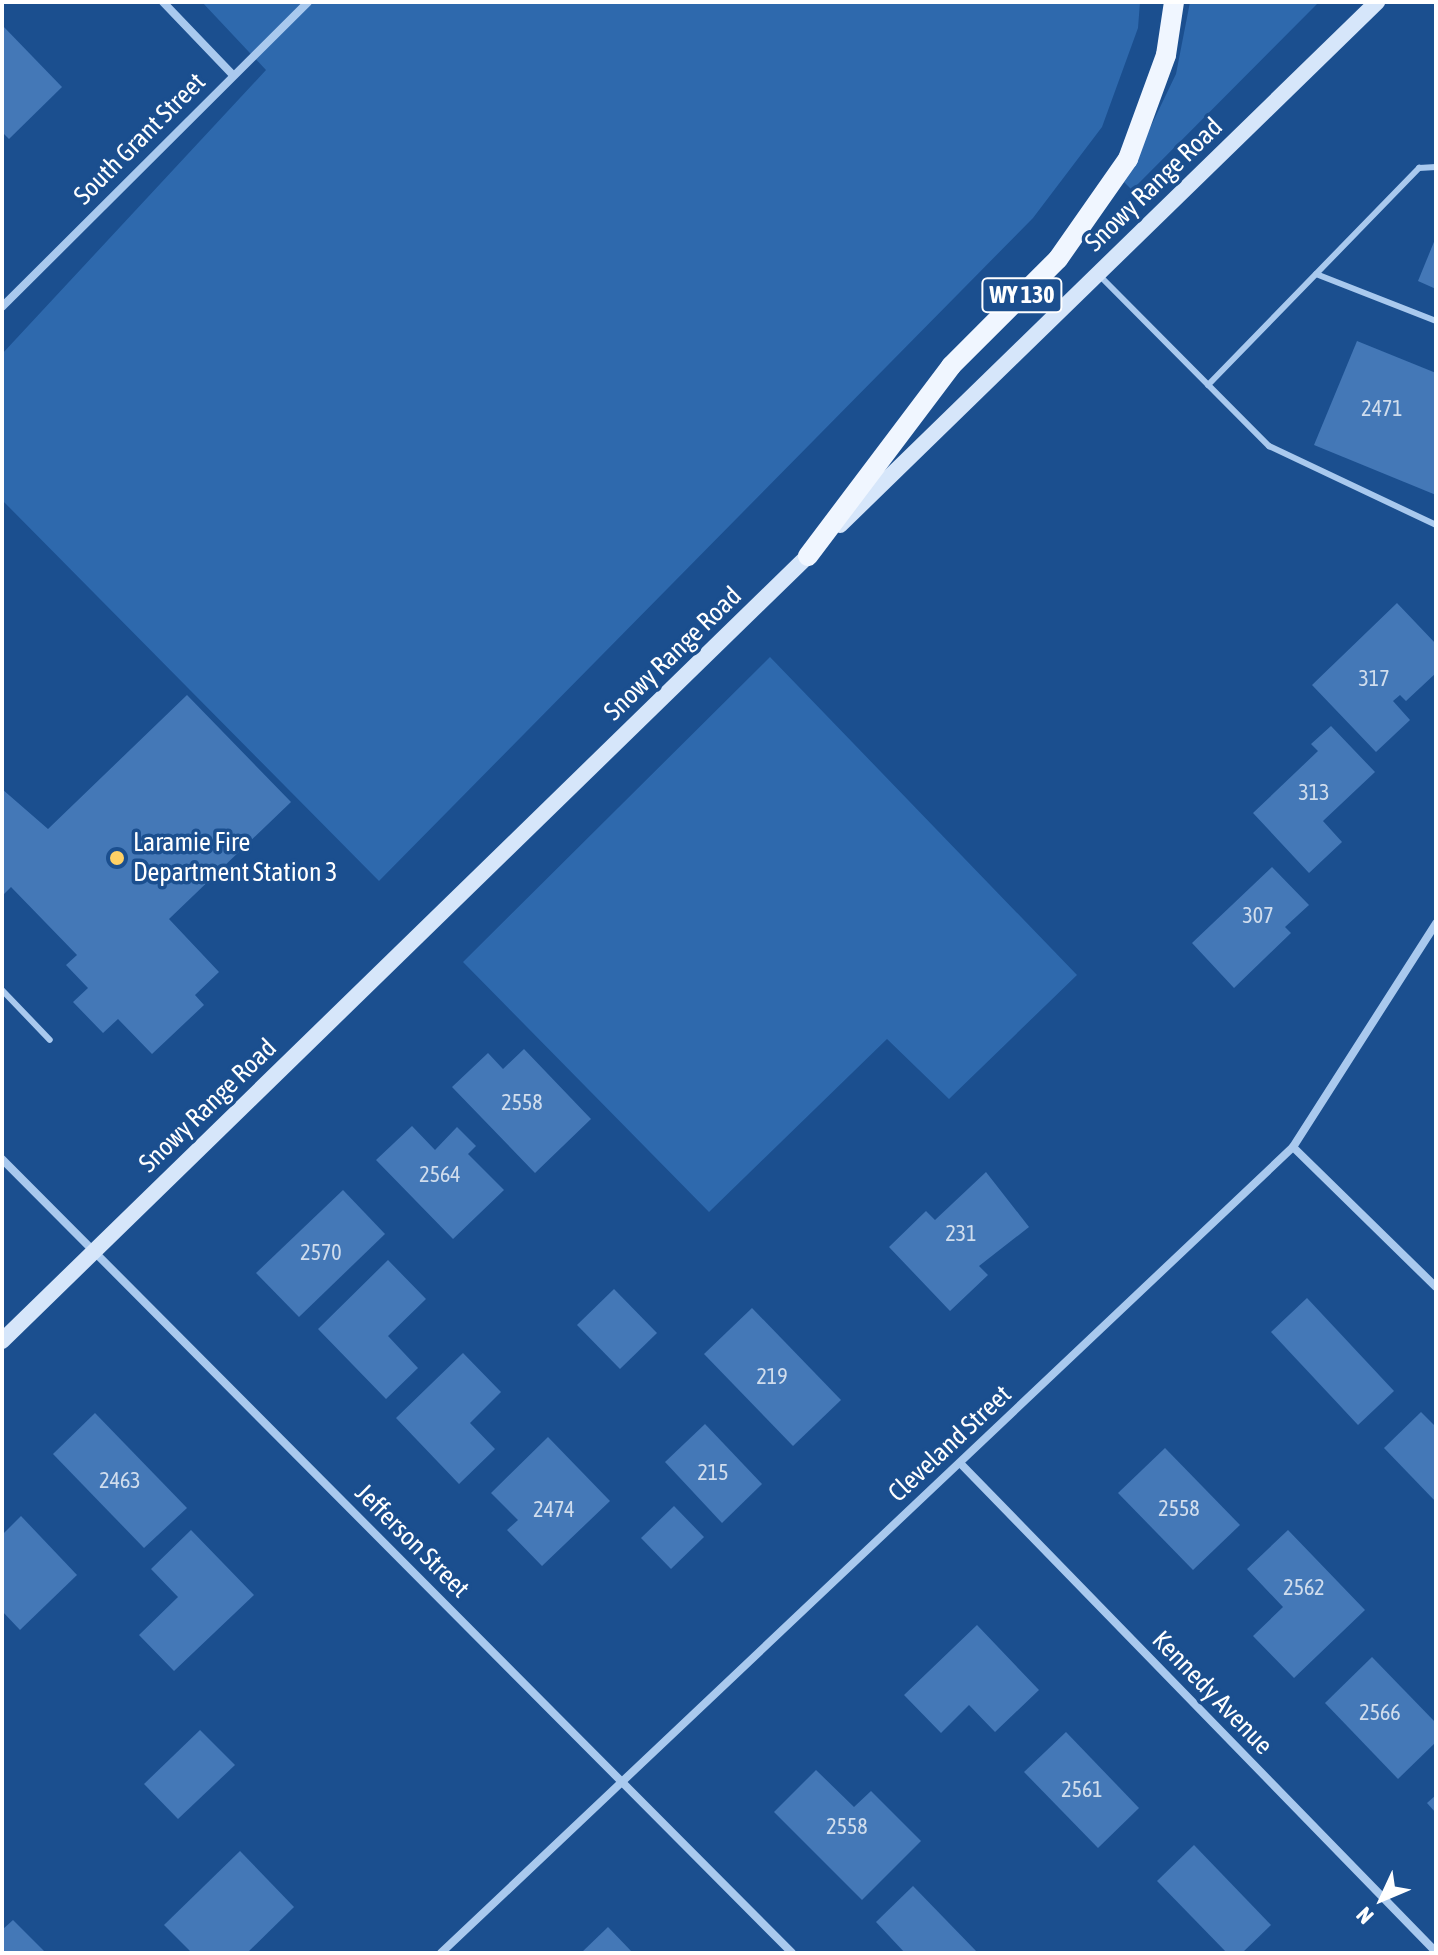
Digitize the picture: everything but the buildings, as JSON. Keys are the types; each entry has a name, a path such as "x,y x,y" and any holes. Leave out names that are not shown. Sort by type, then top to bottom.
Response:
{"main road":[{"name":"WY 130","path":"808,556 951,366 1058,259 1128,159 1166,55 1174,2"},
{"name":"Snowy Range Road","path":"2,1341 1377,2"}],"street":[{"path":"163,2 232,74"},
{"name":"South Grant Street","path":"2,307 232,74 308,2"},
{"name":"Cleveland Street","path":"441,1953 622,1778 1293,1147 1436,923"},
{"path":"1293,1147 1436,1287"},
{"name":"Jefferson Street","path":"2,1159 92,1253 622,1778 792,1953"},
{"name":"Kennedy Avenue","path":"960,1463 1436,1952"}],"lane":[{"path":"1208,385 1419,168 1436,167"},
{"path":"1098,274 1269,446 1436,525"},
{"path":"1316,274 1436,321"},
{"path":"2,990 50,1040"}],"shaded area":[{"path":"202,2 1140,2 1138,28 1102,127 1033,218 379,881 2,500 2,354 266,70"},
{"path":"1190,2 1319,2 1132,190 1124,182 1176,74"},
{"path":"770,657 1077,975 949,1099 887,1039 709,1212 463,962"}],"place":[{"name":"Laramie Fire Department Station 3","path":"117,858"}]}
